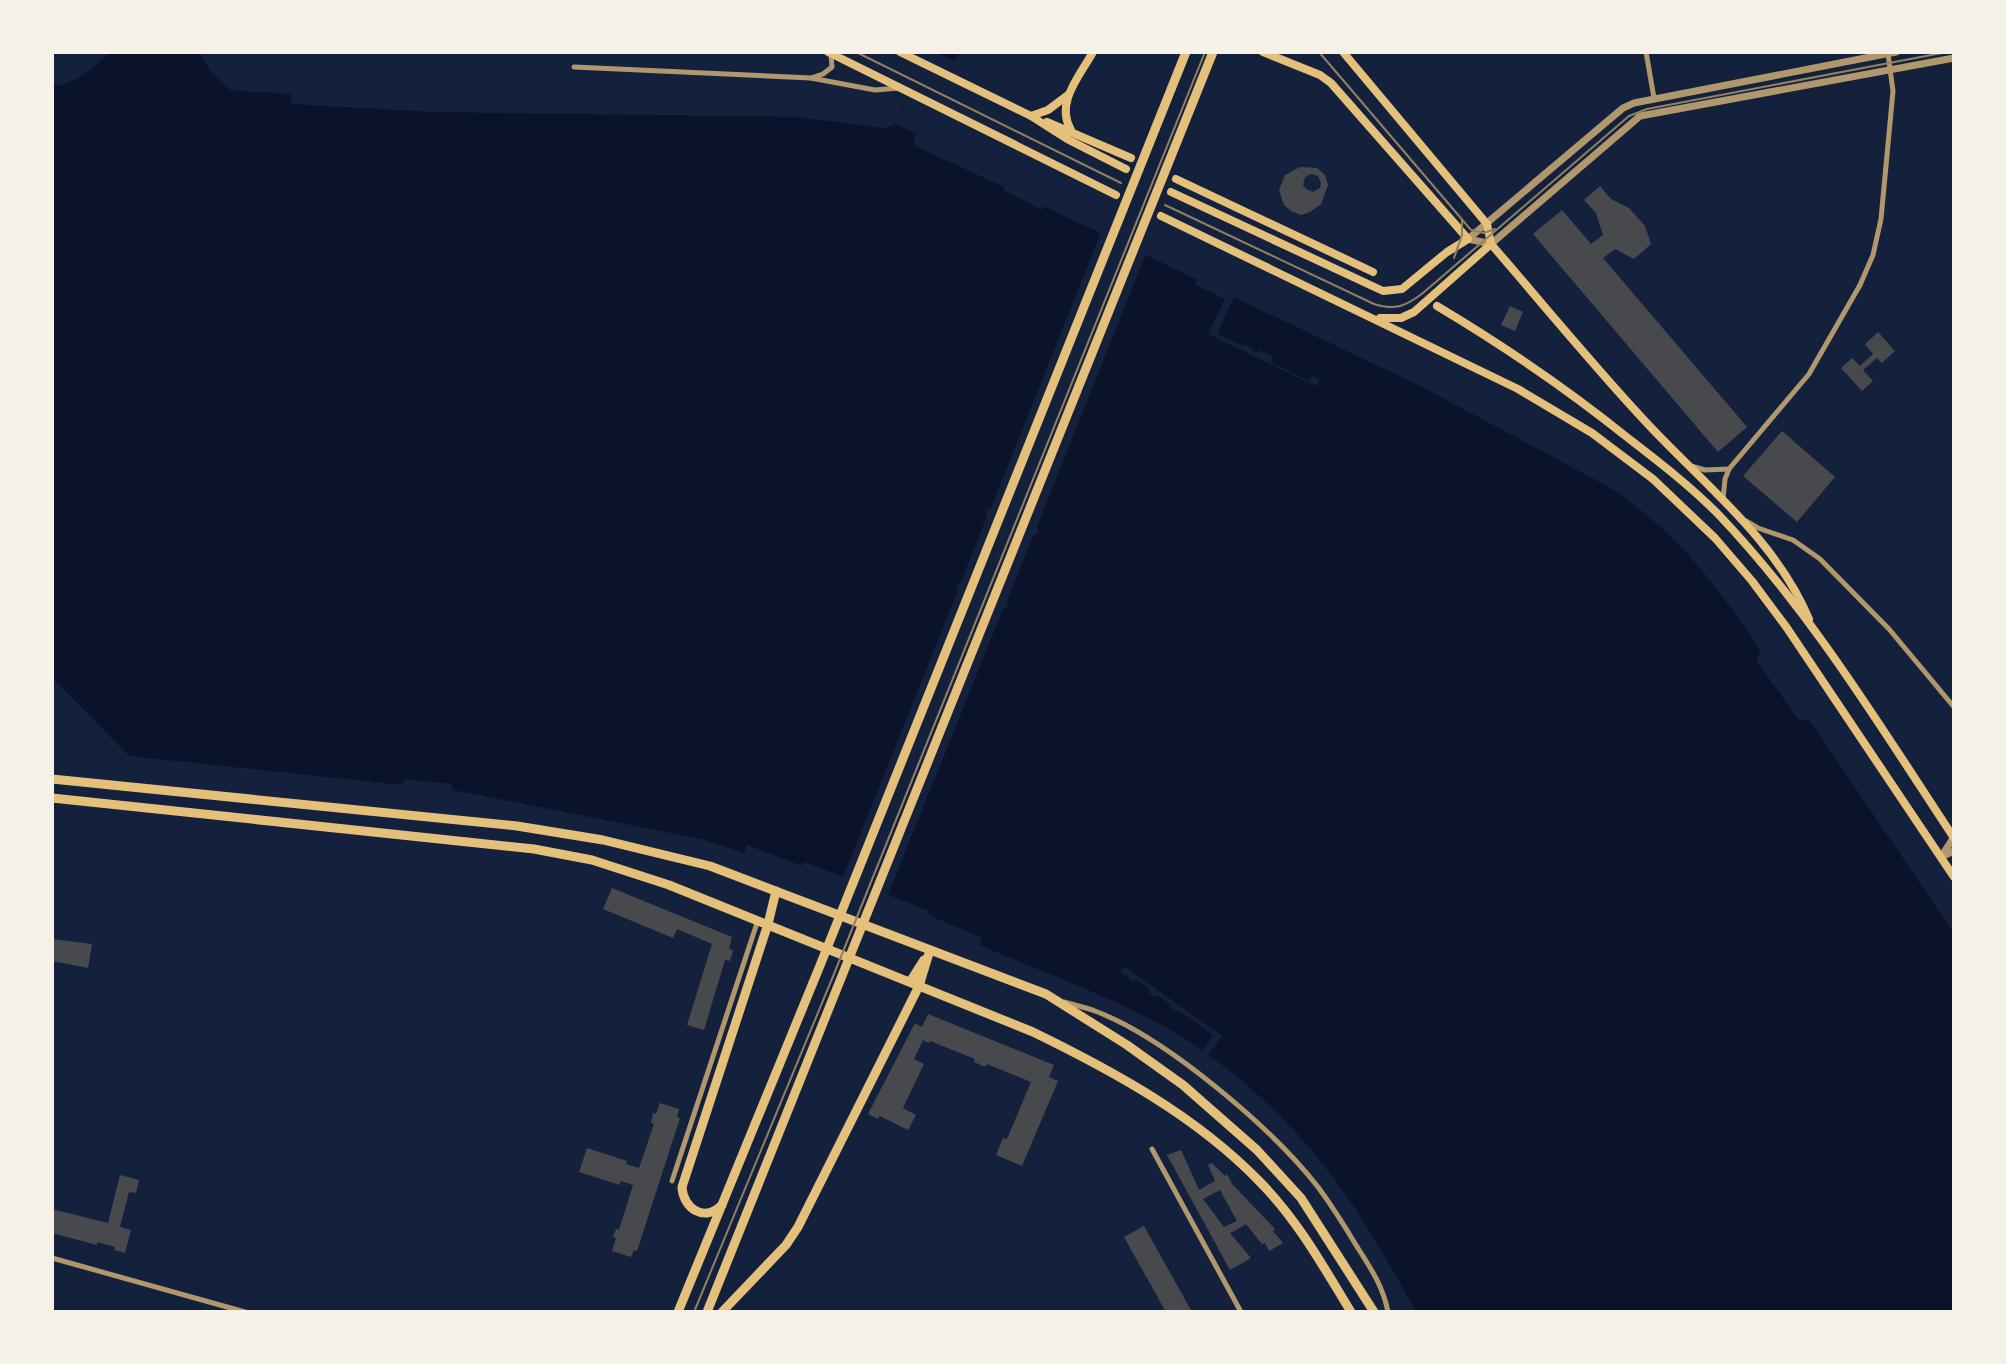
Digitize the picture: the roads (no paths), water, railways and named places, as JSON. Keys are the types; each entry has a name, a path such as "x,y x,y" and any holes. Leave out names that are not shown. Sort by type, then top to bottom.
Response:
{"main road":[{"path":"900,52 1031,116 1067,139 1126,169"},
{"path":"1071,130 1064,111 1070,93 1093,52"},
{"path":"678,1311 819,968 1181,67 1184,52"},
{"path":"1171,192 1372,287 1391,291 1402,289 1447,252 1468,239 1331,83 1320,75 1263,52"},
{"path":"1343,52 1487,223 1491,244 1619,392 1743,520 1786,576 1812,625"},
{"path":"830,53 1116,195"},
{"path":"707,1311 1214,55"},
{"path":"1031,116 1048,110 1070,93"},
{"path":"1031,116 1071,130 1131,158"},
{"path":"1176,179 1373,272"},
{"path":"1161,216 1554,408 1627,458 1684,506 1752,581 1787,628 1954,877"},
{"path":"1370,316 1401,318 1414,312 1491,244"},
{"path":"1437,306 1494,340 1566,389 1688,485 1733,531 1812,625 1953,838"},
{"path":"52,779 557,832 663,853 710,866 1046,994 1183,1085 1256,1150 1301,1198 1374,1311"},
{"path":"52,798 557,853 640,874 758,920 1033,1032 1137,1086 1191,1124 1259,1180 1295,1222 1351,1311"},
{"path":"725,1201 718,1209 708,1213 697,1212 688,1207 682,1197 682,1187 768,924 776,891"},
{"path":"758,920 776,891"},
{"path":"909,982 930,950"},
{"path":"722,1311 786,1245 798,1227 919,986 930,950"}],"street":[{"path":"1646,52 1657,113"},
{"path":"811,78 832,67 830,53"},
{"path":"1468,239 1623,108 1654,98 1892,53 1893,91 1881,219 1873,254 1854,295 1809,374 1729,469 1723,499"},
{"path":"1468,239 1491,244 1640,116 1954,58"},
{"path":"574,67 811,78 875,90 899,88"},
{"path":"1690,465 1705,470 1729,469"},
{"path":"1743,520 1793,540 1821,559 1877,615 1954,707"},
{"path":"1941,857 1953,838"},
{"path":"1941,857 1954,851"},
{"path":"672,1181 758,920"},
{"path":"1059,1001 1095,1011 1155,1043 1232,1101 1260,1126 1294,1159 1336,1211 1378,1281 1388,1311"},
{"path":"1152,1149 1241,1311"},
{"path":"52,1258 245,1311"}],"water":[{"path":"109,53 200,53 209,69 230,90 291,94 291,104 435,112 797,117 884,128 895,123 930,53 959,53 915,133 914,142 917,147 1004,187 1003,190 1042,210 1044,206 1198,280 1196,285 1231,302 1234,297 1422,387 1609,487 1655,522 1710,580 1760,649 1757,661 1761,667 1798,719 1810,721 1953,932 1953,1311 1416,1311 1366,1226 1329,1172 1288,1124 1241,1080 1190,1042 1141,1014 979,945 982,938 928,915 929,911 804,862 802,866 747,845 744,853 701,839 453,790 451,784 405,779 402,785 129,756 53,678 53,86 77,79"}],"tram line":[{"path":"856,52 1121,183"},
{"path":"694,1312 834,974 1205,52"},
{"path":"1319,52 1471,230 1484,233 1495,229"},
{"path":"1165,205 1374,304 1400,306 1423,293 1629,116 1647,109 1947,52"},
{"path":"1454,258 1462,235 1462,220"}]}
